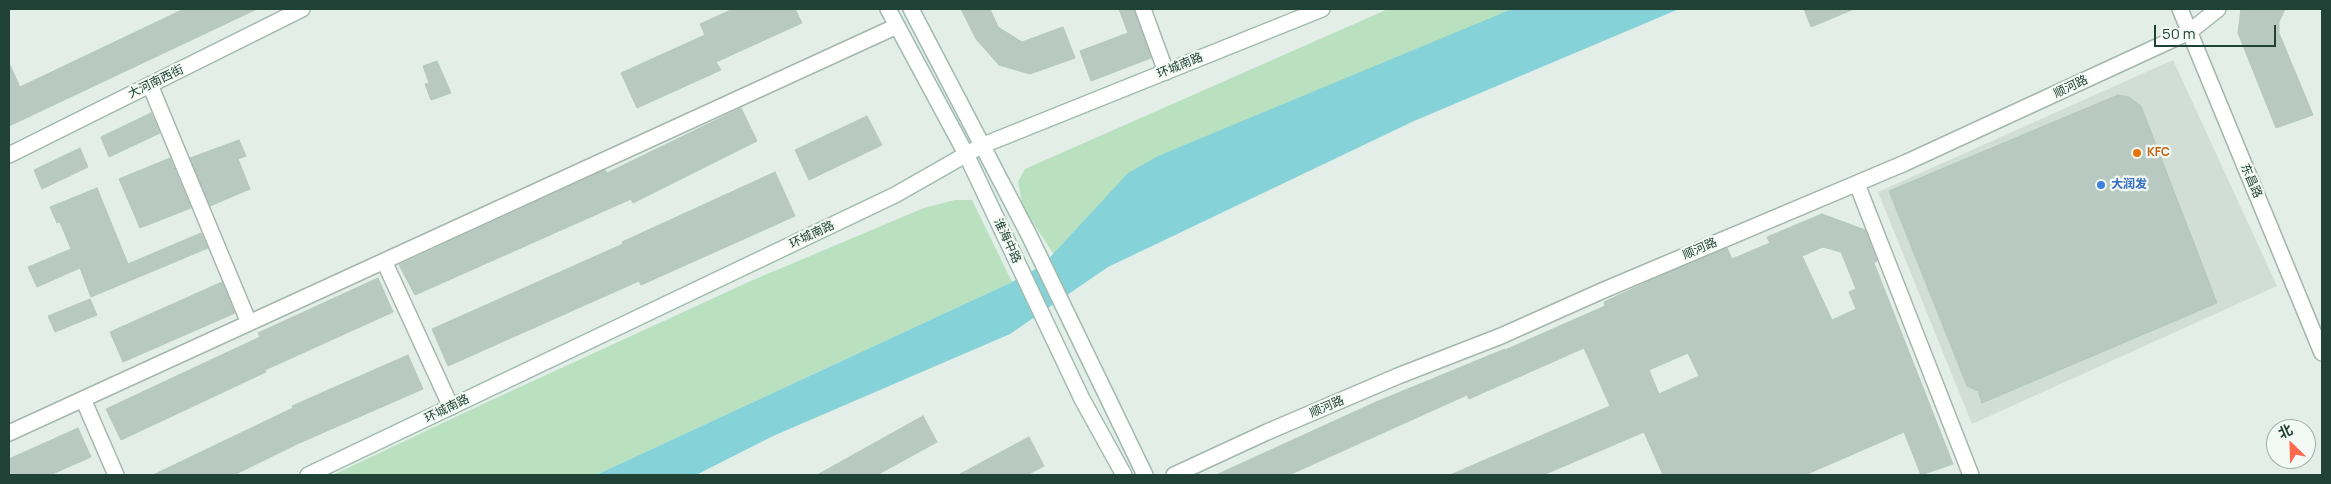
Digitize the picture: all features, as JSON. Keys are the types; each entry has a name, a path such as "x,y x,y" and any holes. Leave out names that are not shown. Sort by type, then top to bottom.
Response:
{"street":[{"name":"大河南西街","path":"9,155 302,9"},
{"name":"淮海中路","path":"888,9 966,154 1082,399 1124,475"},
{"name":"淮海中路","path":"911,9 1029,235 1145,475"},
{"path":"1143,9 1166,72"},
{"name":"环城南路","path":"308,475 895,195 981,146 1322,9"},
{"name":"东昌路","path":"2180,9 2322,353"},
{"name":"顺河路","path":"1174,475 1337,402 1501,336 1856,184 2189,32 2218,9"},
{"path":"9,433 897,26"},
{"path":"150,85 249,323"},
{"path":"1856,184 1971,475"},
{"path":"384,261 451,407"},
{"path":"83,399 116,475"}],"shaded area":[{"path":"2173,60 2277,286 1972,424 1878,192"}],"green space":[{"path":"1388,9 1531,9 1056,258 1023,207 1018,182 1025,169"},
{"path":"955,200 972,200 1012,282 596,475 333,475 753,280 924,208"}],"water":[{"path":"1512,9 1679,9 1414,121 1108,267 1010,334 773,436 696,475 596,475 1012,282 1043,265 1128,173 1158,156"}],"building":[{"path":"184,9 257,9 9,126 9,63 20,87"},
{"path":"733,9 795,9 802,23 716,62 721,70 637,108 621,73 705,35 700,24"},
{"path":"961,9 990,9 998,27 1022,42 1063,27 1075,58 1030,74 999,65 976,39"},
{"path":"1119,9 1134,9 1151,58 1091,81 1080,51 1128,33"},
{"path":"1804,9 1854,9 1811,27"},
{"path":"2241,9 2285,9 2279,22 2279,33 2313,115 2276,128 2238,33"},
{"path":"437,61 451,93 431,100 425,84 429,83 423,66"},
{"path":"2118,95 2129,97 2141,106 2217,303 1982,403 1978,391 1967,386 1889,191"},
{"path":"741,108 757,141 633,203 631,199 415,295 399,265 605,170 607,173"},
{"path":"151,113 160,133 109,157 101,137"},
{"path":"867,116 882,145 809,180 795,150"},
{"path":"239,140 246,156 238,159 250,189 210,206 190,158"},
{"path":"80,148 88,167 42,189 34,170"},
{"path":"170,158 191,208 140,228 119,179"},
{"path":"775,172 795,216 641,285 639,281 448,366 432,329 623,244 622,242"},
{"path":"97,188 128,264 201,233 208,248 91,297 80,268 37,287 28,267 71,249 60,222 57,223 50,207"},
{"path":"1822,214 1865,230 1877,261 1874,263 1953,464 1921,475 1904,432 1805,475 1663,475 1644,432 1543,475 1450,475 1610,406 1584,348 1469,399 1467,395 1289,475 1216,475 1376,402 1505,350 1605,306 1604,302 1667,273 1727,248 1732,259 1770,243 1767,237","holes":["1823,247 1841,252 1856,289 1849,292 1856,309 1832,320 1802,256","1688,353 1699,376 1659,394 1649,370"]},
{"path":"378,278 393,312 265,370 266,372 121,440 106,409 260,337 258,333"},
{"path":"222,282 235,313 123,362 110,332"},
{"path":"90,299 97,315 55,332 48,316"},
{"path":"408,355 423,389 297,444 234,475 153,475 293,408 292,406"},
{"path":"923,416 937,442 877,475 817,475"},
{"path":"78,428 91,457 50,475 9,475 9,459"},
{"path":"1029,437 1044,466 1027,475 958,475"}],"place":[{"name":"KFC","path":"2137,153"},
{"name":"大润发","path":"2101,185"}]}
